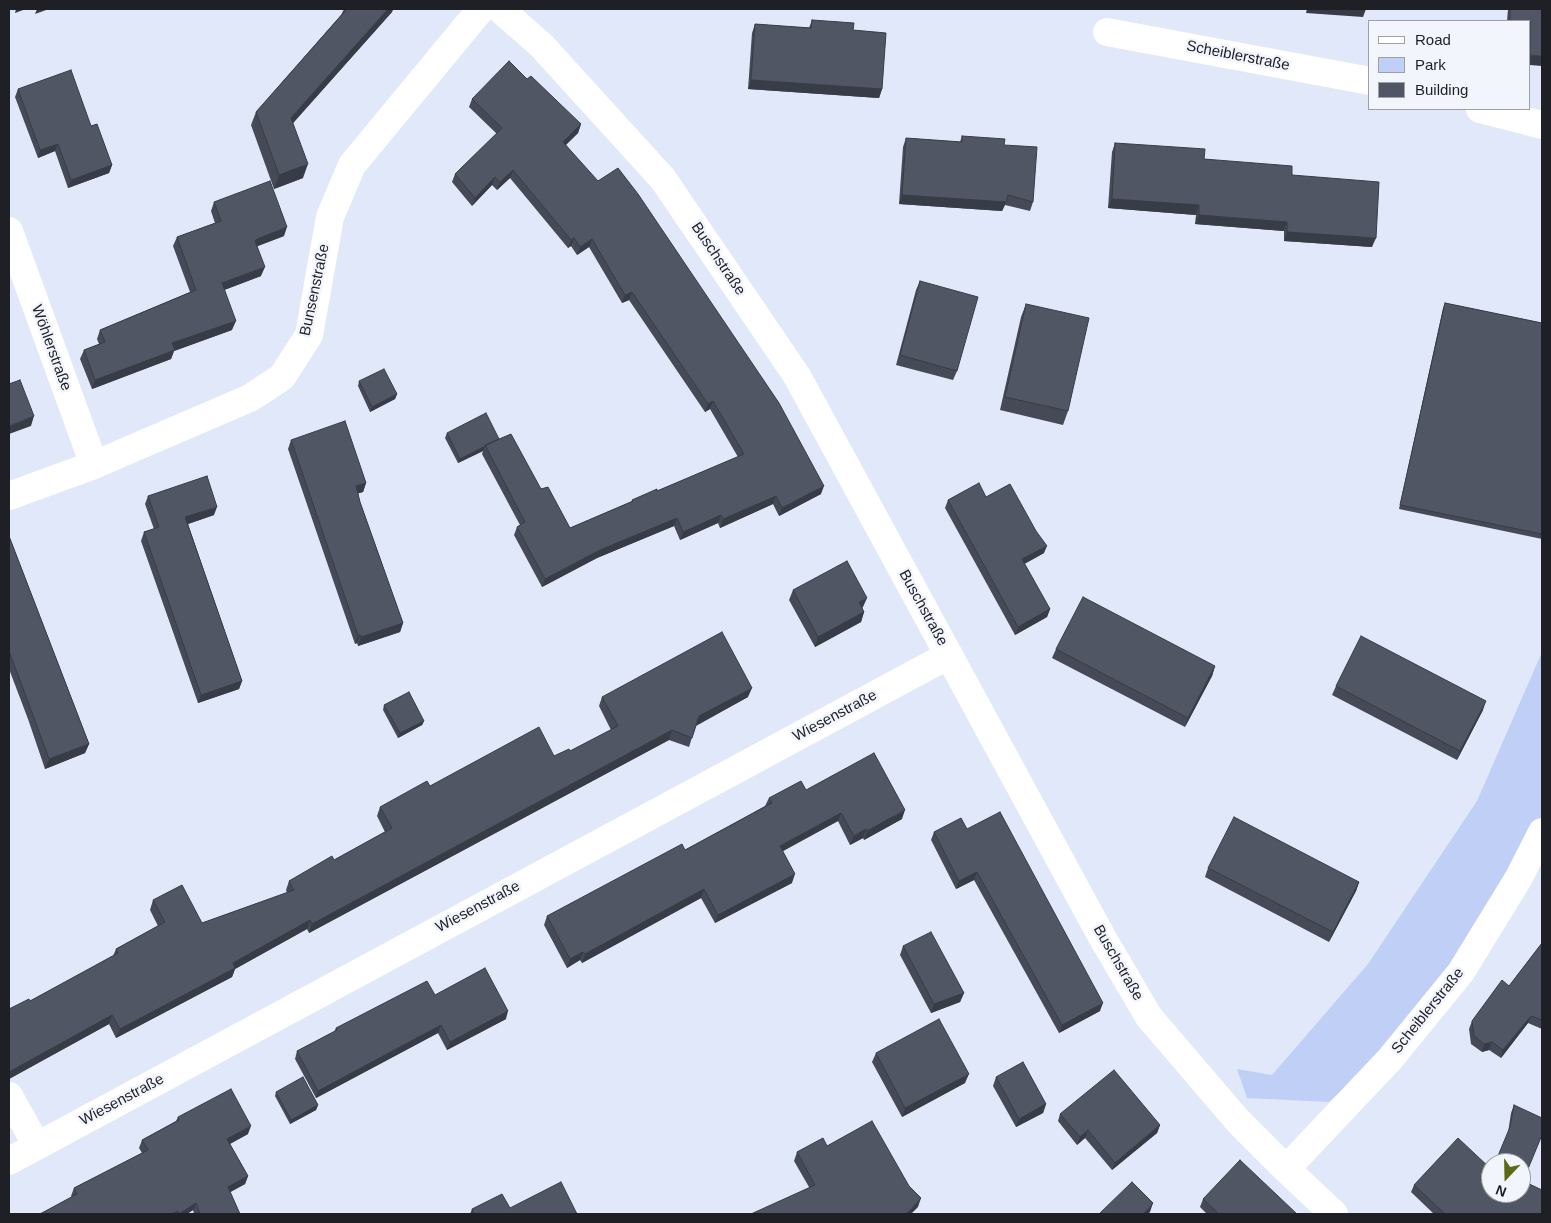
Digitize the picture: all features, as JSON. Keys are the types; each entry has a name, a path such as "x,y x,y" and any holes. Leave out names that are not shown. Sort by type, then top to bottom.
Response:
{"street":[{"name":"Bunsenstraße","path":"9,496 94,465 250,398 282,377 309,335 330,217 352,165 481,9"},
{"name":"Buschstraße","path":"500,9 542,46 663,179 797,376 1102,937 1149,1017 1238,1121 1334,1214"},
{"name":"Scheiblerstraße","path":"1107,32 1368,81"},
{"path":"1484,110 1542,125"},
{"name":"Wöhlerstraße","path":"9,231 94,465"},
{"name":"Wiesenstraße","path":"9,1161 949,656"},
{"name":"Scheiblerstraße","path":"1286,1169 1390,1059 1460,972 1518,879 1542,832"},
{"path":"9,1096 37,1146"}],"green space":[{"path":"1542,652 1542,826 1462,951 1386,1052 1329,1102 1247,1098 1237,1069 1272,1075 1368,964 1477,801"}],"building":[{"path":"344,9 388,9 291,118 308,164 279,175 256,112 346,10"},
{"path":"1510,9 1542,9 1542,56 1531,55 1531,20 1510,20"},
{"path":"812,20 854,23 853,30 886,33 882,89 751,80 755,24 811,28"},
{"path":"509,61 527,79 531,76 581,124 563,142 598,181 618,168 638,194 779,403 824,486 782,508 776,496 723,519 721,515 683,532 677,518 600,550 545,579 517,527 525,522 485,445 511,434 541,489 548,487 570,528 657,489 657,491 744,454 713,401 708,404 632,292 625,295 592,239 580,247 574,238 571,240 513,170 500,182 495,177 475,198 455,174 502,128 472,99"},
{"path":"71,70 91,126 97,124 112,165 71,180 58,144 40,150 18,89"},
{"path":"962,136 1005,139 1004,145 1037,147 1033,202 1008,195 1006,202 902,195 906,138 962,142"},
{"path":"1115,143 1205,149 1204,159 1292,166 1292,175 1379,182 1376,238 1287,232 1287,222 1199,215 1199,205 1112,199"},
{"path":"270,181 287,227 255,241 265,267 222,283 236,321 172,343 175,350 95,380 84,350 105,342 100,330 196,290 177,237 221,221 214,202"},
{"path":"920,281 978,297 957,371 900,355"},
{"path":"1445,303 1542,323 1542,534 1400,505"},
{"path":"1026,304 1089,318 1068,411 1005,397"},
{"path":"384,369 397,394 372,407 359,381"},
{"path":"20,380 34,416 9,426 9,384"},
{"path":"486,413 499,439 460,459 447,433"},
{"path":"345,421 366,483 356,486 360,502 403,623 361,637 358,635 291,440"},
{"path":"207,476 217,507 185,517 242,681 201,695 144,532 159,527 148,496"},
{"path":"979,483 986,497 1010,484 1036,531 1047,546 1022,559 1050,609 1018,627 948,500"},
{"path":"9,536 89,744 49,759 9,651"},
{"path":"847,561 867,598 859,602 864,612 818,637 793,590"},
{"path":"1083,597 1215,666 1188,718 1056,649"},
{"path":"722,632 752,688 699,716 692,738 672,730 312,924 310,920 233,963 235,968 120,1029 112,1015 9,1072 9,1009 29,999 30,1001 118,953 116,949 165,922 153,900 182,885 202,923 294,890 289,881 332,856 334,860 392,828 380,807 427,781 430,786 539,727 554,756 569,749 570,751 618,726 602,697"},
{"path":"1361,636 1486,701 1460,751 1336,686"},
{"path":"409,692 424,721 400,733 384,705"},
{"path":"874,753 905,810 854,836 841,813 780,846 795,874 718,915 704,889 585,954 583,952 570,959 547,916 682,844 685,850 772,803 769,798 801,781 806,790"},
{"path":"1000,812 1103,1003 1062,1025 977,872 959,881 934,832 961,818 967,829"},
{"path":"1234,817 1359,882 1333,932 1208,868"},
{"path":"931,932 964,993 934,1004 903,946"},
{"path":"1542,943 1542,1020 1531,1016 1503,1050 1492,1042 1484,1044 1474,1036 1472,1021 1502,980 1509,986"},
{"path":"485,968 508,1011 450,1042 441,1025 318,1091 297,1051 337,1030 336,1028 427,981 435,995"},
{"path":"939,1019 969,1074 905,1108 876,1053"},
{"path":"1023,1062 1046,1104 1019,1119 996,1077"},
{"path":"1114,1070 1160,1125 1115,1163 1088,1130 1080,1137 1060,1114"},
{"path":"303,1077 318,1105 291,1120 276,1092"},
{"path":"231,1089 251,1126 227,1139 248,1176 228,1187 240,1214 200,1214 196,1203 179,1214 178,1211 171,1214 40,1214 77,1194 74,1188 148,1150 142,1140 179,1120 178,1117"},
{"path":"1514,1105 1542,1118 1542,1135 1531,1162 1531,1153 1499,1153 1510,1127"},
{"path":"872,1121 909,1186 921,1198 906,1214 751,1214 815,1185 797,1152 823,1138 827,1146"},
{"path":"1458,1138 1481,1160 1481,1203 1531,1203 1531,1185 1542,1190 1542,1214 1445,1214 1414,1185"},
{"path":"1240,1160 1297,1214 1219,1214 1203,1199"},
{"path":"561,1182 577,1214 474,1214 472,1209 502,1194 510,1208"},
{"path":"1132,1182 1153,1203 1143,1214 1099,1214"}]}
